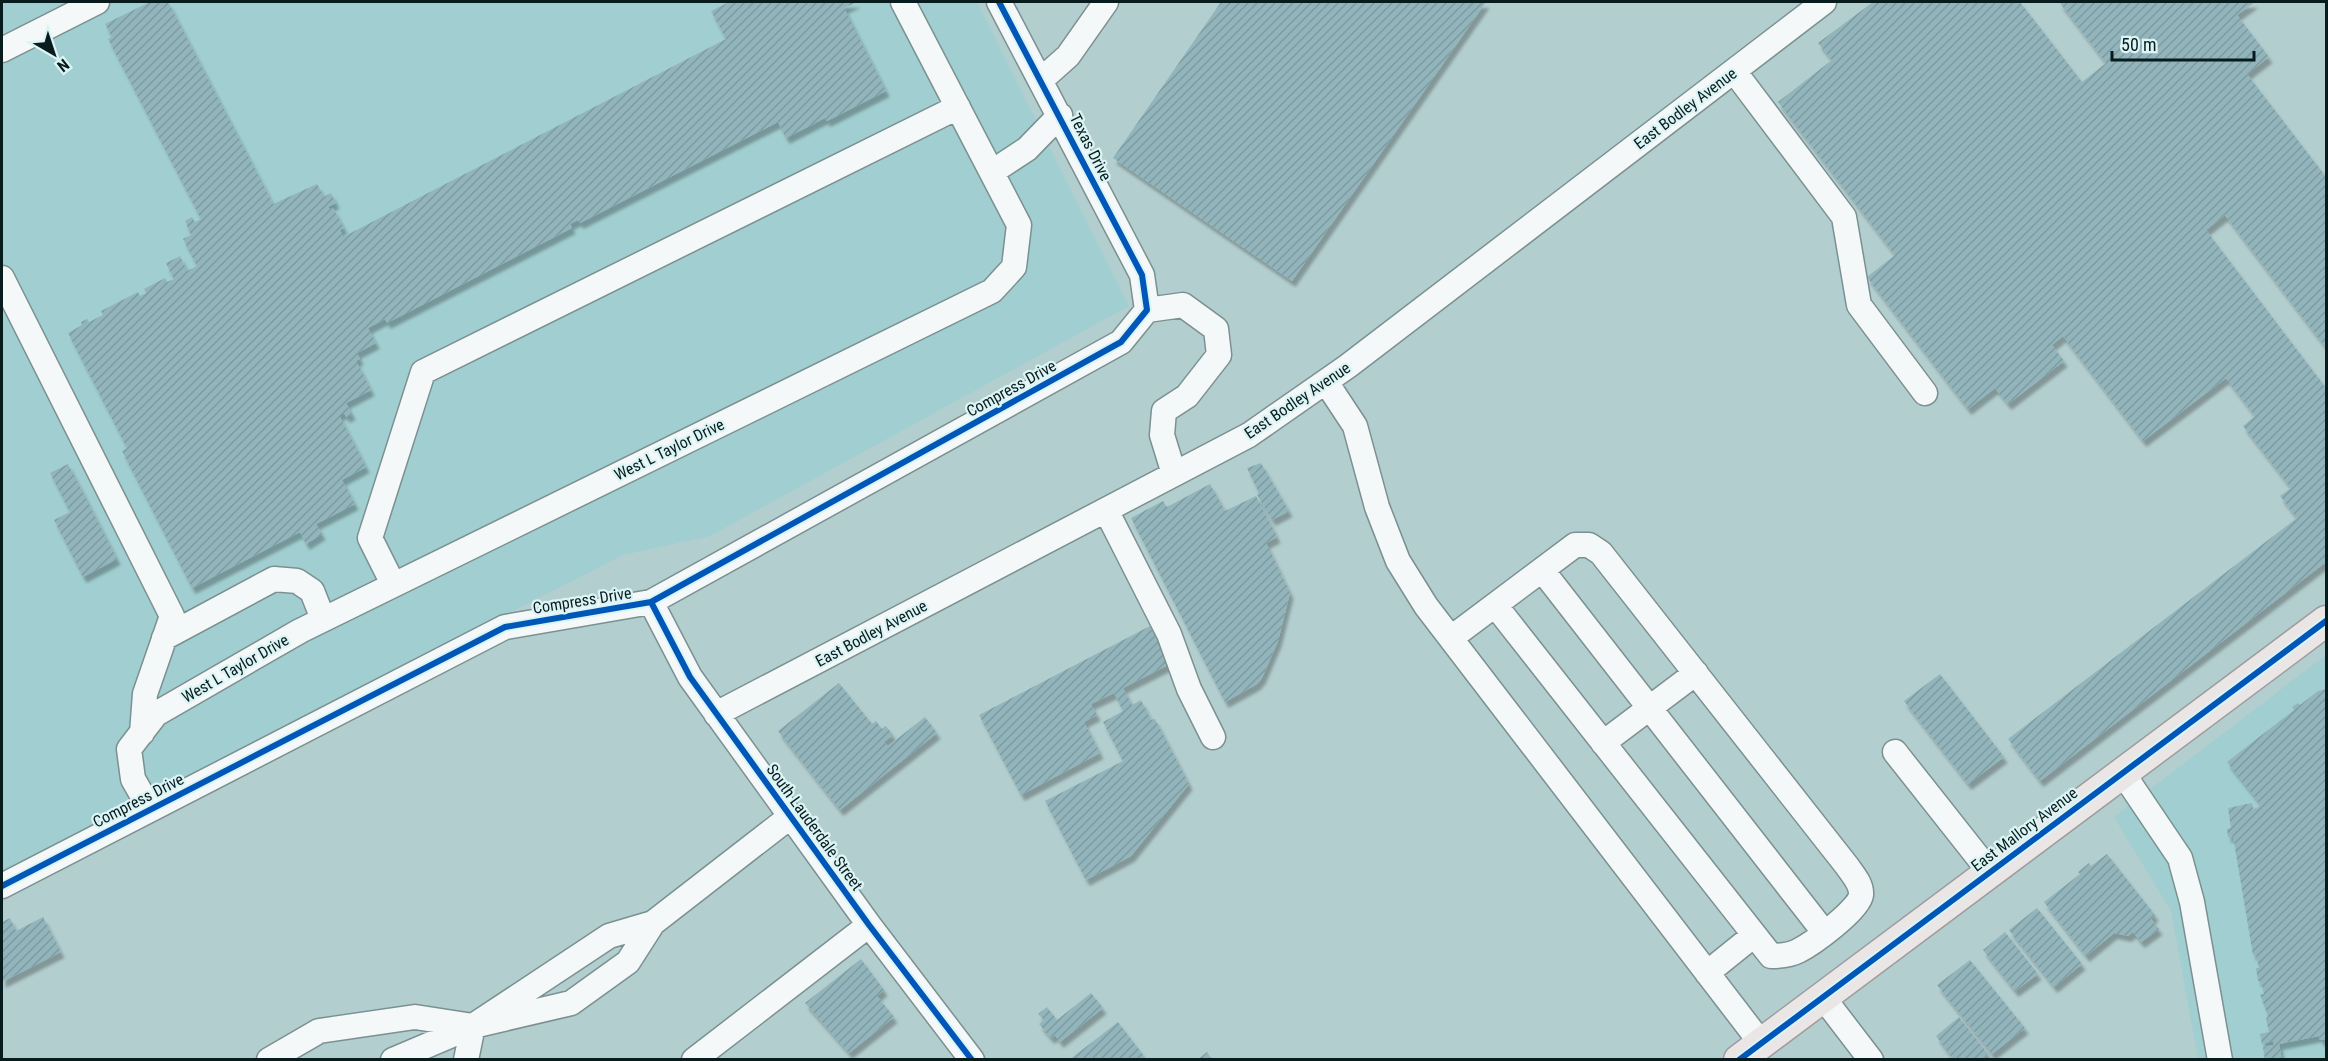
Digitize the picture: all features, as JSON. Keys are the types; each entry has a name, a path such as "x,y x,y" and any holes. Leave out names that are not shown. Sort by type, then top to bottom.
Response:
{"main road":[{"name":"East Mallory Avenue","path":"1750,1051 2326,621"}],"street":[{"path":"2,50 97,2"},
{"name":"West L Taylor Drive","path":"150,809 133,779 129,749 156,714 323,619 992,291 1014,267 1019,225 903,2"},
{"name":"Texas Drive","path":"999,2 1142,275 1147,310"},
{"path":"1041,80 1068,56 1106,2"},
{"name":"East Bodley Avenue","path":"716,714 1249,435 1326,382 1824,2"},
{"path":"1734,71 1844,217 1859,305 1924,393"},
{"path":"393,584 370,538 423,372 958,107"},
{"path":"992,172 1027,149 1060,115"},
{"path":"2,278 172,616 145,694 142,733"},
{"path":"1147,310 1183,305 1216,329 1219,355 1187,396 1164,411 1162,435 1174,474"},
{"name":"Compress Drive","path":"2,885 505,627 651,602 1121,342 1147,310"},
{"path":"1326,382 1355,426 1377,507 1398,561 1451,639 1707,973 1750,1051"},
{"path":"1106,510 1169,633 1189,689 1213,738"},
{"path":"1451,639 1575,545 1589,544 1600,553 1696,673 1860,885 1861,897 1853,910 1798,951 1781,956 1771,956 1753,936 1496,605"},
{"path":"1542,570 1824,932"},
{"path":"164,638 274,579 297,581 312,591 323,619"},
{"name":"South Lauderdale Street","path":"651,602 690,677 869,925 972,1059"},
{"path":"1603,743 1696,673"},
{"path":"1896,752 1989,871"},
{"path":"2122,772 2180,858 2192,902 2220,1059"},
{"path":"393,1059 473,1026 571,1003 628,962 653,923 790,816"},
{"path":"269,1059 319,1031 416,1017 473,1026 609,936 653,923"},
{"path":"694,1059 869,925"},
{"path":"1707,973 1753,936"},
{"path":"1822,996 1870,1059"},
{"path":"466,1059 473,1026"}],"shaded area":[{"path":"2,2 977,2 1129,306 710,536 623,555 2,871"},
{"path":"2326,655 2326,1059 2198,1059 2171,911 2114,817"}],"building":[{"path":"150,2 168,2 273,204 317,184 324,197 331,193 336,203 328,207 330,210 333,208 344,228 340,230 343,237 726,39 711,11 729,2 857,2 844,8 886,91 827,121 825,118 786,138 778,122 580,223 578,220 570,224 572,228 387,323 385,319 368,328 376,343 357,353 360,359 356,361 371,390 346,403 352,414 346,417 344,413 339,415 366,467 342,480 355,504 316,524 322,534 306,544 300,532 192,588 122,451 127,448 68,333 82,325 81,322 87,319 89,322 103,315 101,311 138,292 140,296 146,293 144,289 165,278 167,282 174,279 166,263 180,256 187,271 197,266 183,239 191,235 185,221 192,217 195,222 201,219 108,39 112,37 105,24"},
{"path":"1221,2 1486,2 1292,281 1113,158"},
{"path":"1873,2 2020,2 2082,82 2106,63 2059,2 2255,2 2237,15 2269,57 2247,74 2326,177 2326,348 2225,215 2206,230 2326,388 2326,562 2040,781 2008,739 2297,518 2280,496 2291,488 2243,426 2255,416 2226,378 2143,441 2063,336 2052,345 2064,361 2008,404 1995,388 1968,409 1867,277 1895,255 1778,102 1832,60 1818,43"},
{"path":"1261,463 1289,511 1272,520 1257,495 1259,493 1247,468"},
{"path":"68,464 117,559 83,577 54,520 70,512 50,473"},
{"path":"1210,484 1225,511 1256,496 1277,537 1266,543 1290,593 1278,641 1262,678 1257,684 1225,702 1131,518 1163,501 1167,507"},
{"path":"1150,626 1170,664 1123,688 1132,705 1141,700 1151,720 1155,719 1189,784 1131,856 1086,880 1045,801 1123,761 1103,722 1123,711 1114,693 1091,704 1097,715 1084,722 1100,753 1021,795 979,715"},
{"path":"1940,674 2004,757 1968,784 1904,701"},
{"path":"839,683 872,724 876,721 882,729 886,726 893,735 884,742 888,746 925,717 937,733 840,810 778,731"},
{"path":"2326,689 2326,1039 2320,1040 2319,1036 2279,1044 2282,1060 2265,1060 2263,1047 2273,1045 2273,1041 2262,1044 2260,1034 2269,1032 2266,1019 2268,1016 2260,994 2264,994 2261,981 2258,981 2256,968 2259,968 2256,954 2253,955 2233,836 2228,837 2227,829 2231,828 2228,808 2252,803 2253,809 2259,807 2258,801 2227,762 2294,710 2292,707 2298,703 2300,705 2318,691"},
{"path":"2107,854 2155,915 2151,919 2159,929 2141,942 2133,932 2128,936 2114,933 2086,956 2044,902 2080,874 2078,872 2089,863 2091,866"},
{"path":"2037,908 2082,964 2054,987 2009,930"},
{"path":"43,917 61,952 2,982 2,922 10,918 16,931"},
{"path":"2005,932 2038,974 2015,991 1983,950"},
{"path":"861,959 884,990 877,996 894,1017 849,1053 805,1003"},
{"path":"1970,960 2025,1028 1992,1054 1937,985"},
{"path":"1091,993 1103,1008 1060,1042 1055,1035 1051,1038 1039,1024 1044,1020 1038,1014 1047,1007 1057,1020"},
{"path":"1959,1017 1988,1054 1981,1060 1954,1060 1936,1036"},
{"path":"1118,1022 1147,1060 1069,1060"},
{"path":"1207,1052 1212,1060 1197,1060"}],"cycle path":[{"path":"2,886 505,627 651,602 1121,342 1147,310 1142,275 999,2"},
{"path":"651,602 690,677 869,925 972,1060"},
{"path":"1739,1060 2326,621"}]}
